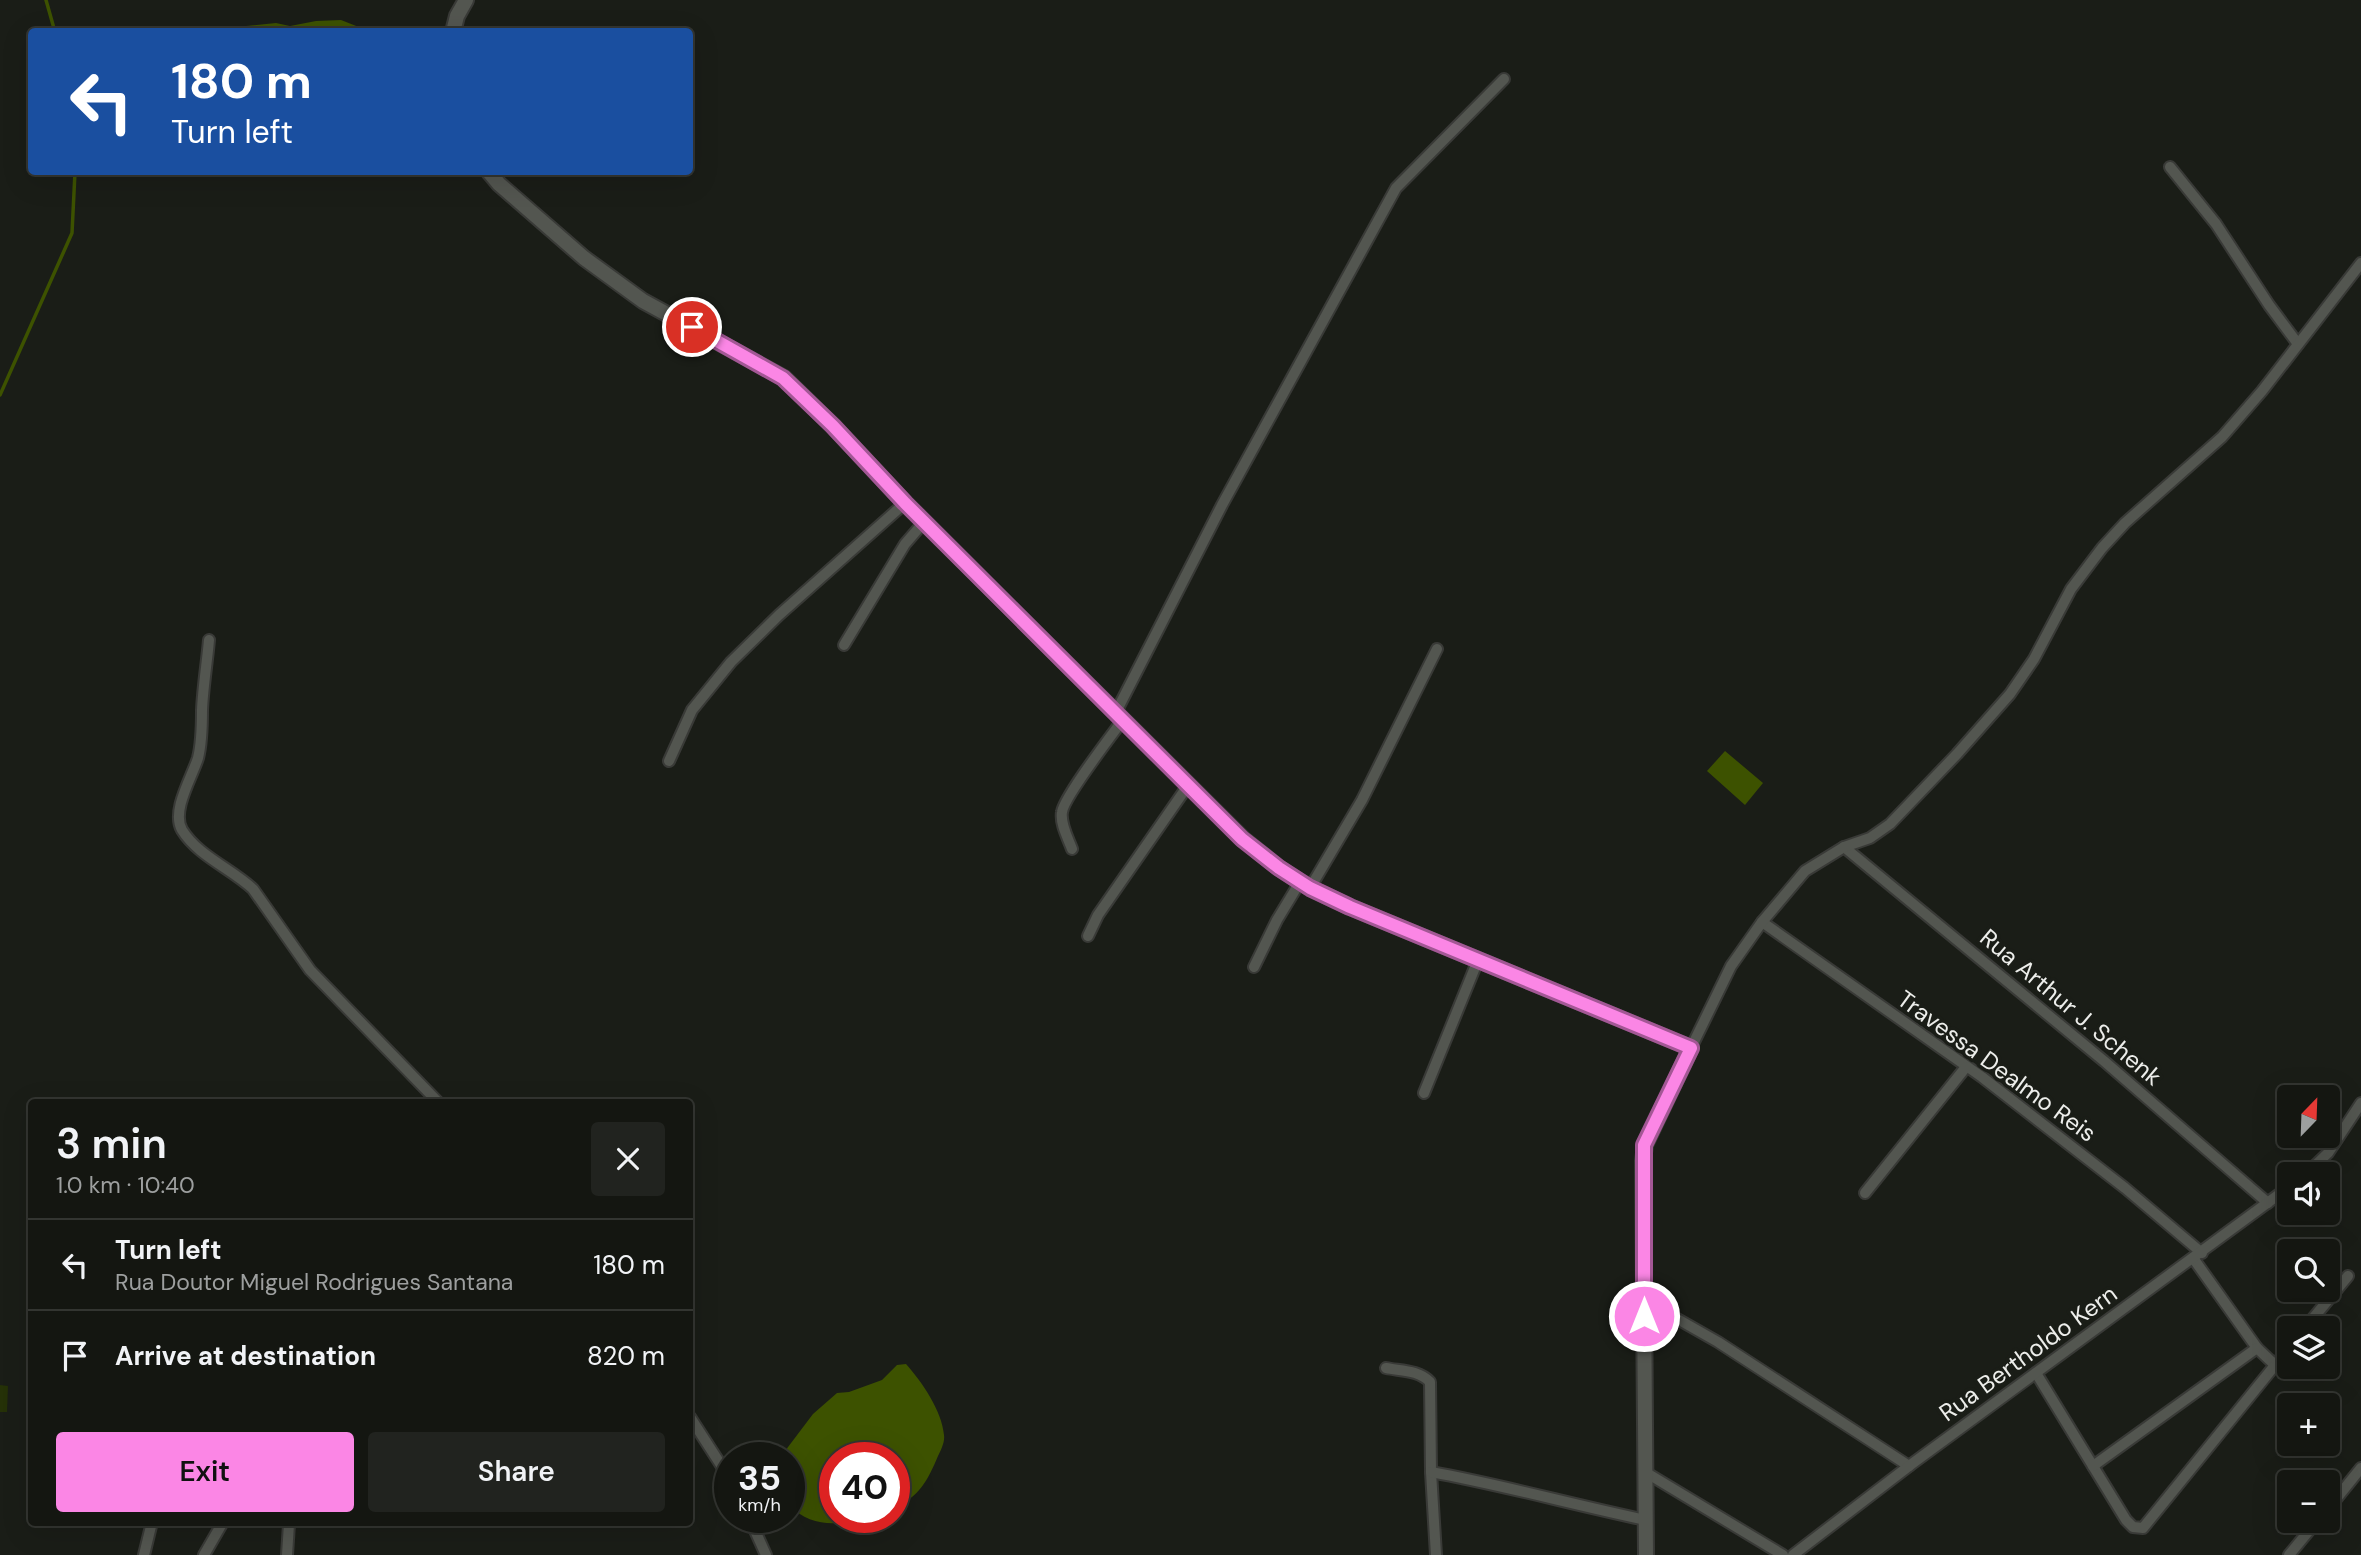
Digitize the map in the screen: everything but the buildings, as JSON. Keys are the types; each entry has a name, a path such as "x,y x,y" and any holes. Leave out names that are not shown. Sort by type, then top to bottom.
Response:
{"street":[{"path":"454,28 466,0"},
{"path":"1072,849 1064,826 1063,809 1119,717 1222,505 1396,187 1504,79"},
{"path":"2170,167 2216,224 2298,344"},
{"path":"492,175 584,258 643,301 783,378 1242,839 1279,868 1305,885 1350,907 1691,1048"},
{"path":"1646,1555 1644,1145 1731,966 1762,922 1805,871 1844,847 1870,838 1890,824 1993,715 2021,680 2071,589 2102,548 2125,523 2222,438 2361,263"},
{"path":"669,761 692,710 731,662 779,615 905,503"},
{"path":"844,645 905,544 924,522"},
{"path":"209,640 198,759 187,782 179,823 184,833 211,859 253,888 310,970 435,1099"},
{"path":"1254,967 1277,920 1305,885 1362,800 1437,649"},
{"path":"1088,936 1098,915 1189,784"},
{"name":"Rua Arthur J. Schenk","path":"1844,847 2104,1061 2268,1203"},
{"name":"Travessa Dealmo Reis","path":"1762,922 1966,1067 2125,1188 2197,1255 2257,1348 2275,1365"},
{"path":"1424,1093 1478,960"},
{"path":"1865,1194 1966,1067"},
{"path":"2319,1162 2328,1153 2361,1103"},
{"name":"Rua Bertholdo Kern","path":"1793,1555 1909,1466 2277,1196"},
{"path":"2315,1316 2348,1276"},
{"path":"1644,1300 1718,1342 1909,1466"},
{"path":"2093,1466 2257,1348"},
{"path":"2036,1373 2126,1520 2133,1527 2143,1528 2277,1363"},
{"path":"1385,1368 1416,1373 1425,1376 1430,1382 1431,1472 1437,1555"},
{"path":"693,1422 714,1454"},
{"path":"2340,1494 2361,1468"},
{"path":"1431,1472 1502,1485 1646,1520"},
{"path":"1645,1472 1783,1555"},
{"path":"145,1555 151,1526"},
{"path":"204,1555 221,1526"},
{"path":"286,1555 289,1526"},
{"path":"756,1533 766,1555"},
{"path":"2289,1555 2308,1533"}],"shaded area":[{"path":"341,20 361,28 235,28 276,23 290,26"},
{"path":"1725,751 1763,783 1745,805 1707,771"},
{"path":"906,1364 918,1379 939,1416 944,1435 941,1449 922,1487 910,1498 910,1442 819,1442 819,1521 805,1517 805,1442 792,1442 813,1414 837,1393 849,1392 882,1380 897,1365"},
{"path":"0,1385 8,1386 7,1412 0,1412"}],"waterway":[{"path":"46,0 54,28"},
{"path":"0,395 72,233 75,175"}],"route":[{"path":"692,327 766,367 801,393 905,503 1115,713 1242,839 1279,868 1310,888 1350,907 1691,1048 1644,1145 1644,1316"}]}
